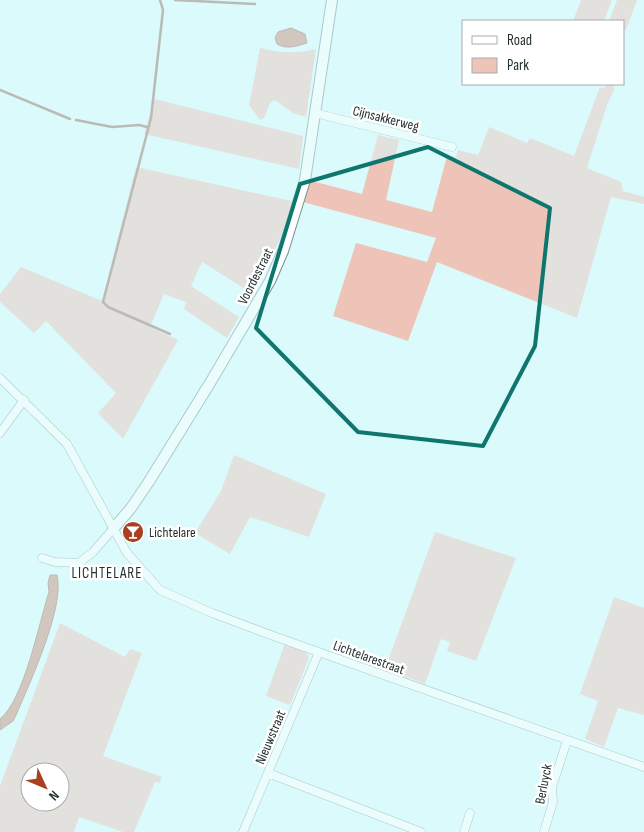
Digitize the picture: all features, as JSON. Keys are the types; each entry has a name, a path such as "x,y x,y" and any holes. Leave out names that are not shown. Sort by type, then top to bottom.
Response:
{"street":[{"name":"Voordestraat","path":"113,529 131,508 148,483 270,281 283,251 305,180 332,0"},
{"name":"Cijnsakkerweg","path":"315,113 452,147"},
{"name":"Lichtelarestraat","path":"0,378 24,400 70,449 127,552 160,590 212,613 644,767"},
{"path":"0,433 24,400"},
{"path":"42,558 55,562 79,563 94,552 113,529"},
{"name":"Nieuwstraat","path":"243,832 319,652"},
{"name":"Berluyck","path":"544,832 553,802 552,787 567,741"},
{"path":"268,773 421,832"},
{"path":"464,832 470,813"}],"highlighted area":[{"path":"428,147 550,208 535,346 483,446 358,432 256,328 300,184"}],"green space":[{"path":"581,0 612,0 604,20 573,20"},
{"path":"617,0 637,0 626,30 624,29 624,20 609,20"},
{"path":"260,48 288,52 316,49 306,117 293,113 275,100 270,103 264,118 260,120 249,105"},
{"path":"606,85 613,85 614,90 607,105 587,168 621,182 623,191 644,197 644,204 611,197 577,318 437,262 408,341 333,316 356,243 427,262 436,238 303,202 308,180 362,194 378,135 399,140 386,200 432,212 447,156 456,157 458,150 478,155 489,127 527,143 530,138 574,156 600,87 604,89"},
{"path":"154,99 303,136 299,169 144,134"},
{"path":"136,167 292,201 280,239 253,294 202,262 191,286 239,317 227,338 184,309 186,302 164,294 150,327 178,340 123,439 98,413 116,393 46,321 34,333 0,302 0,294 21,267 102,301"},
{"path":"234,455 326,494 309,537 250,517 230,554 195,533 221,491"},
{"path":"435,532 516,558 476,661 447,651 450,642 441,639 425,684 385,669"},
{"path":"614,597 644,608 644,715 618,708 604,747 585,739 598,701 580,694"},
{"path":"60,623 125,657 130,649 142,653 103,756 162,777 159,783 155,782 134,832 123,832 79,817 74,832 0,832 0,786"},
{"path":"285,643 306,652 309,658 290,705 266,696"}],"shaded area":[{"path":"291,28 305,34 307,43 288,47 277,44 275,38 278,32"},
{"path":"50,575 57,575 58,589 56,606 45,644 13,721 0,730 0,719 9,709 16,696 30,660 49,592 48,583"}],"waterway":[{"path":"160,0 163,10 151,118 103,302 108,307 170,334"},
{"path":"175,0 255,4"},
{"path":"0,90 70,119"},
{"path":"76,120 112,127 139,125 147,127"}],"place":[{"name":"Lichtelare","path":"133,532"}],"district":[{"name":"LICHTELARE","path":"107,573"}]}
